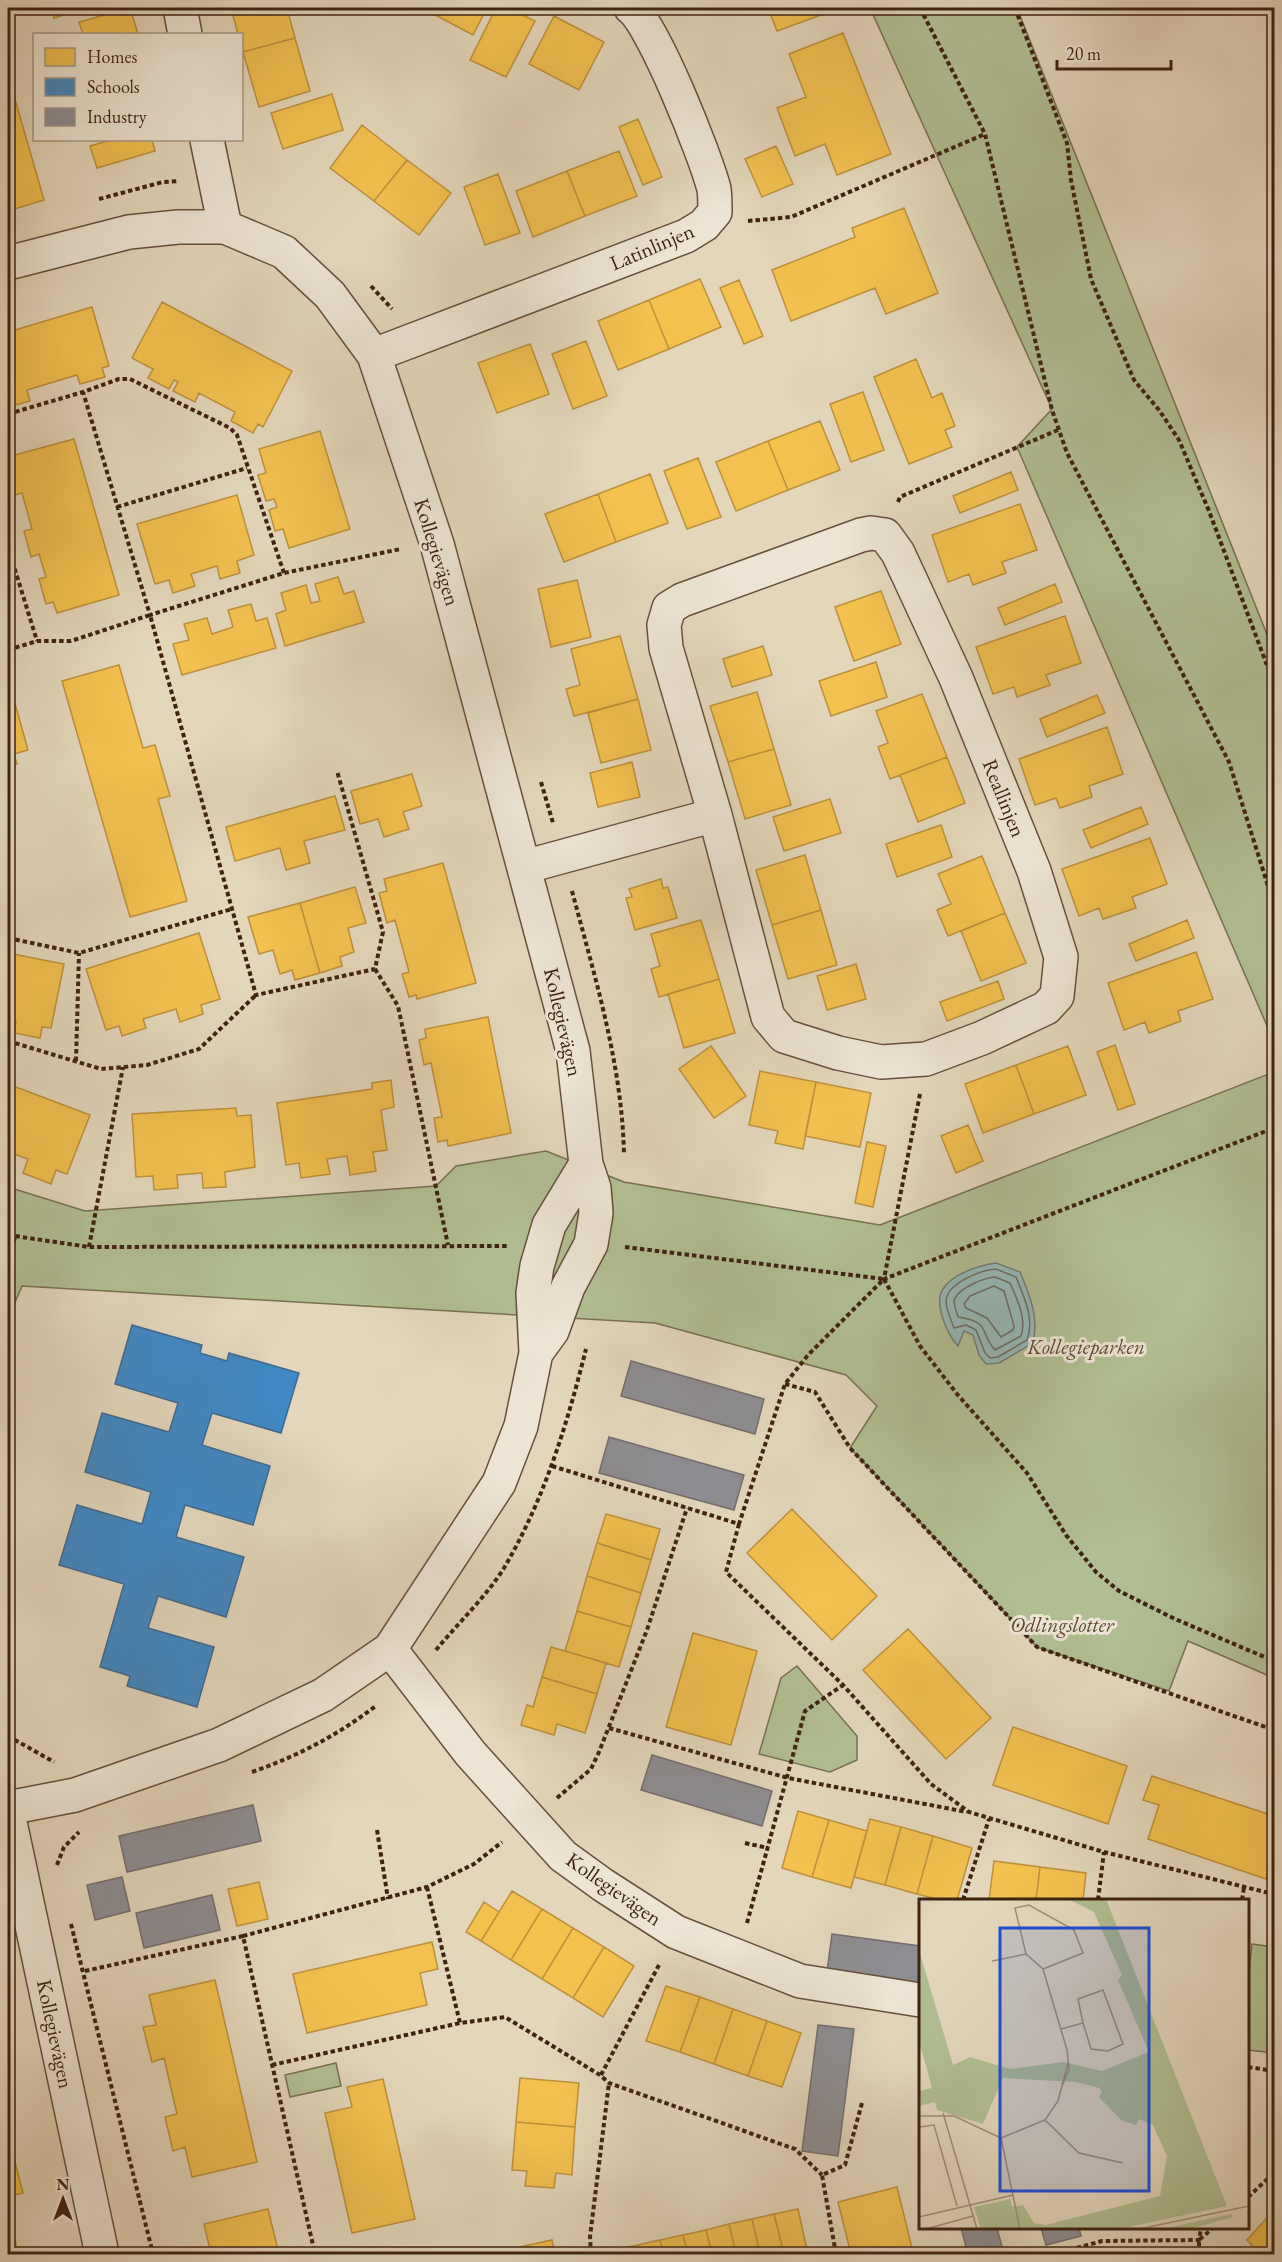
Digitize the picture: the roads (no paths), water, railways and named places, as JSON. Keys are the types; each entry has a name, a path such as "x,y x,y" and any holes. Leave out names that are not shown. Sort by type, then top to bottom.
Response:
{"street":[{"path":"180,8 185,33"},
{"name":"Latinlinjen","path":"374,355 686,236 704,225 715,212 714,190 709,174 657,47 639,13 631,8"},
{"path":"207,141 225,227"},
{"name":"Kollegievägen","path":"8,263 129,231 178,227 225,227 284,252 330,295 374,355 437,544 573,1051 586,1164 594,1188 596,1212 605,1251 568,1287 552,1331 536,1353"},
{"name":"Reallinjen","path":"861,534 885,535 898,554 956,678 1034,871 1061,957 1057,996 1046,1008 982,1038 926,1059 881,1062 838,1053 784,1036 768,1017 714,815 666,648 664,626 669,608 682,600 861,534"},
{"path":"524,867 714,815"},
{"name":"Kollegievägen","path":"102,2254 8,1810 75,1795 219,1745 323,1695 390,1649 498,1483 521,1426 536,1353 533,1293 549,1224 586,1164"},
{"name":"Kollegievägen","path":"390,1649 470,1753 563,1856 603,1886 676,1932 800,1981 919,2000"}],"water":[{"path":"996,1263 1020,1272 1034,1315 1035,1333 1033,1343 999,1363 986,1364 979,1355 973,1335 964,1331 958,1346 954,1341 943,1319 940,1295 947,1284 960,1275 975,1268"}],"park label":[{"name":"Kollegieparken","path":"1086,1347"},
{"name":"Odlingslotter","path":"1062,1625"}]}
